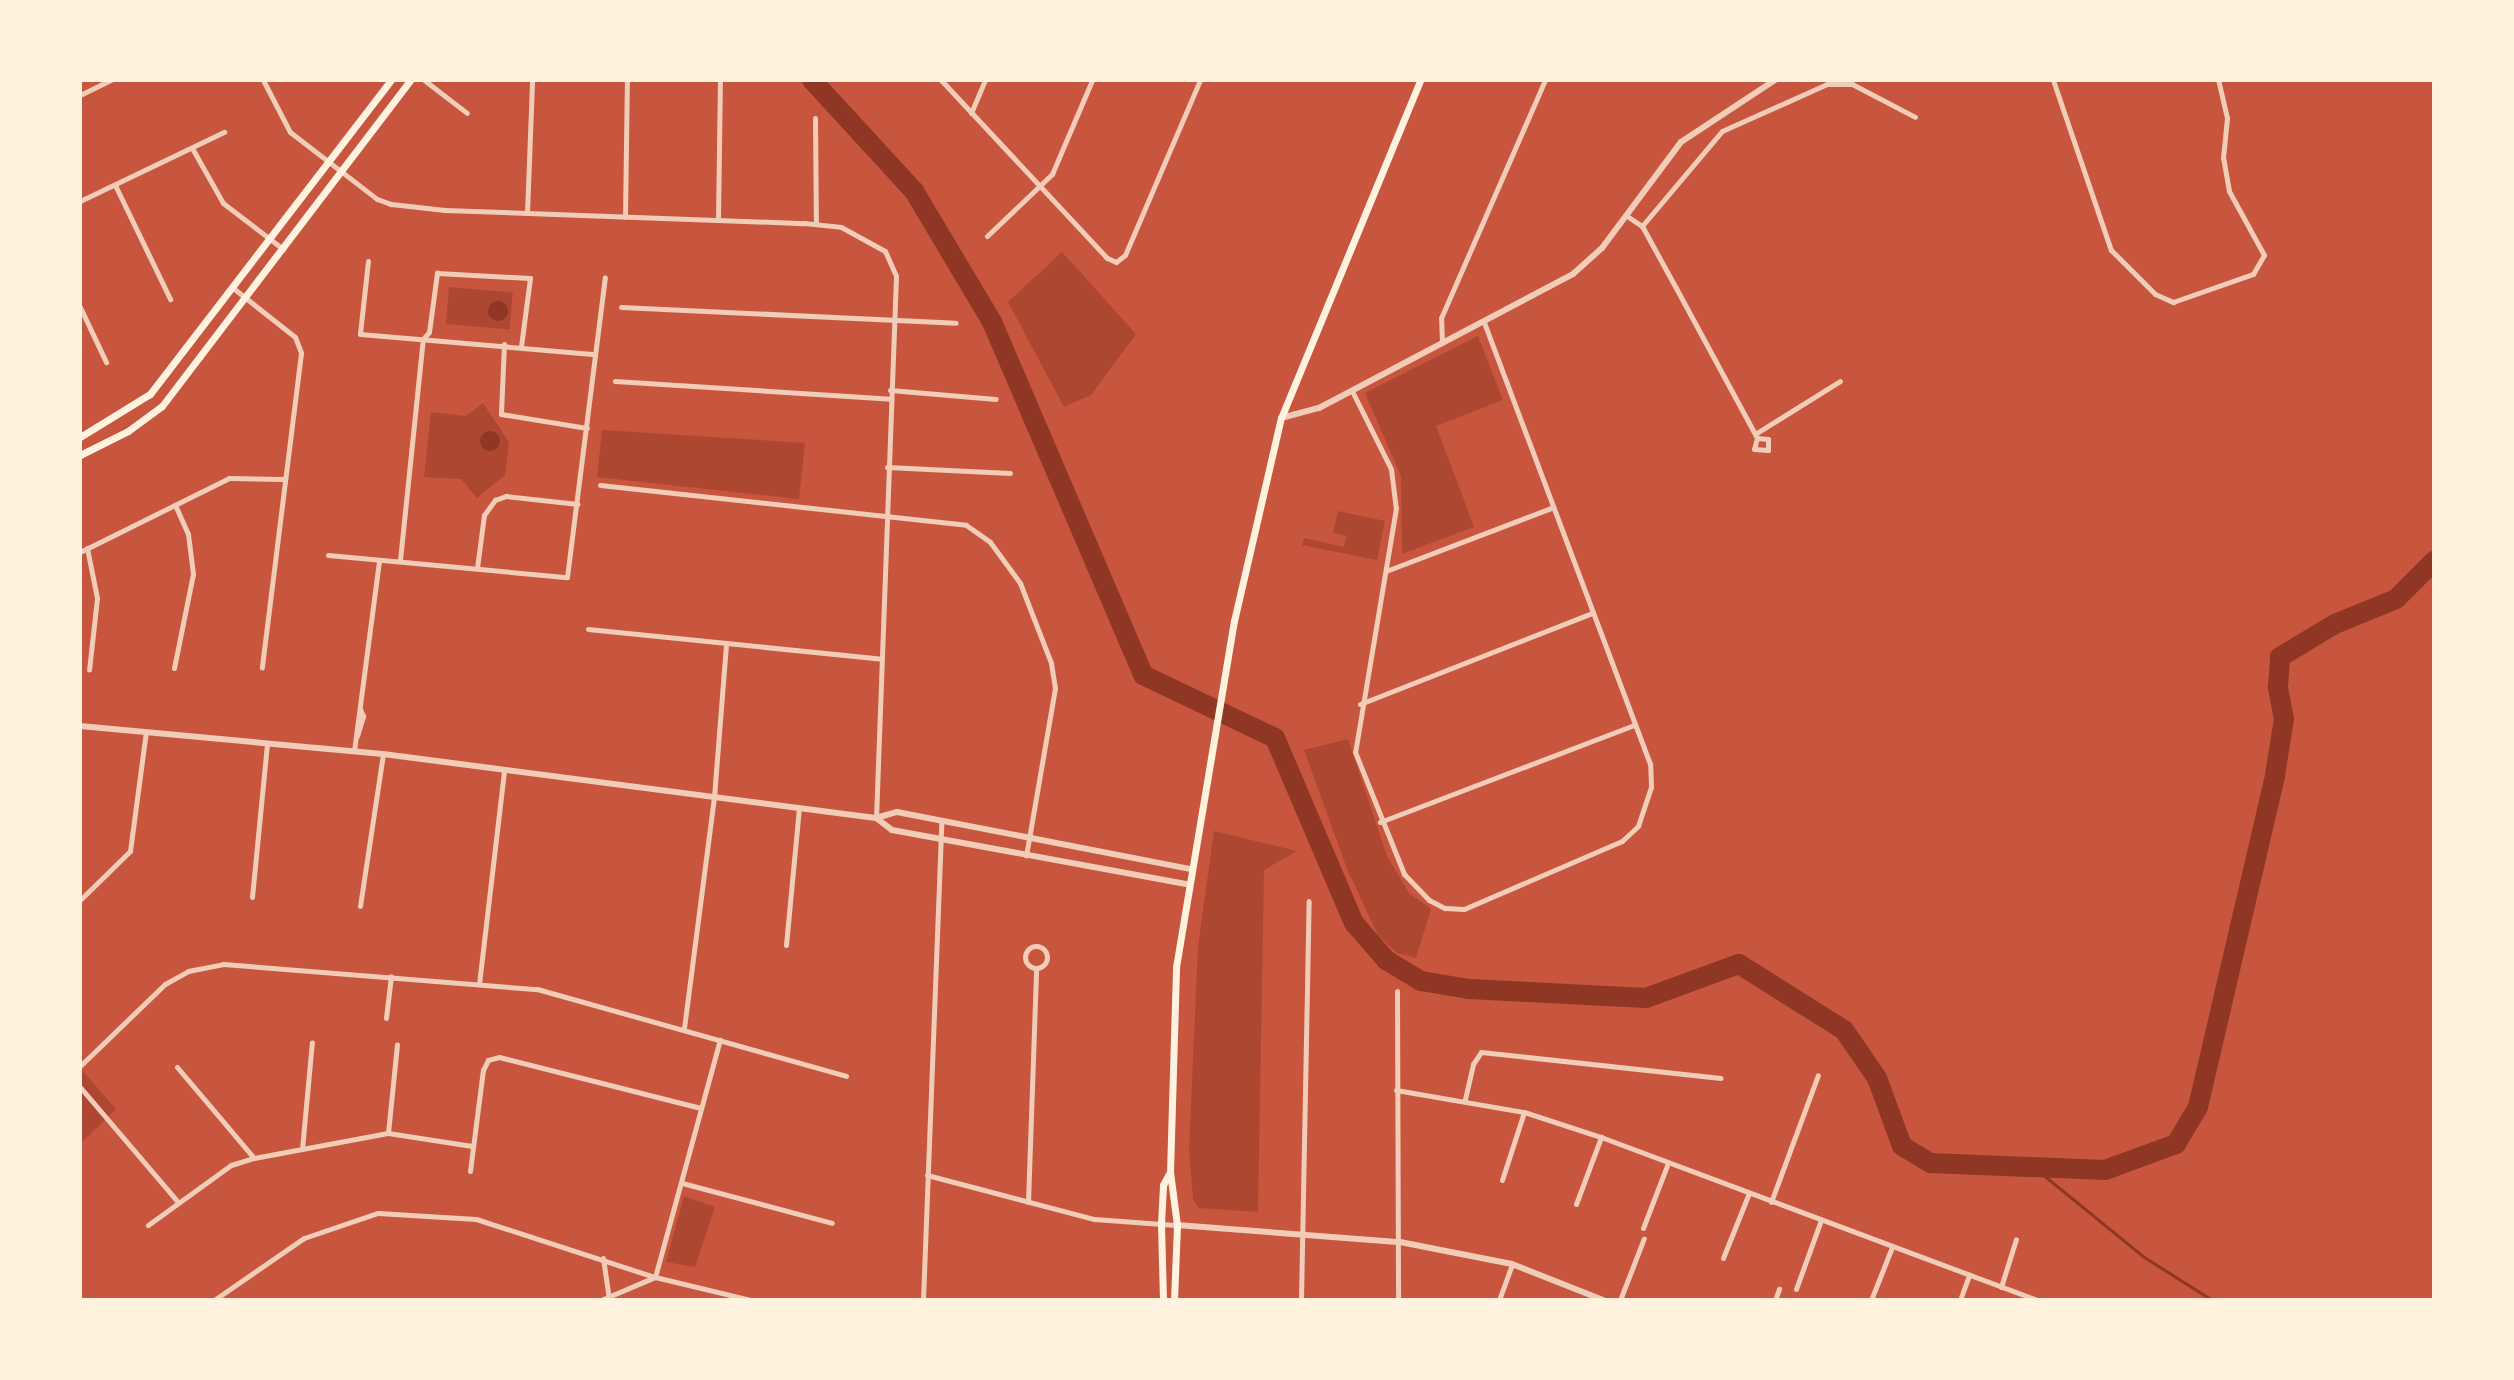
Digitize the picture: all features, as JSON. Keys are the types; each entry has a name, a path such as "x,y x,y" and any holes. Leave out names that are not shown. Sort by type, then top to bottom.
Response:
{"main road":[{"path":"80,437 150,394 391,80"},
{"path":"80,455 128,431 162,406 284,250 410,80"},
{"path":"1174,1300 1177,1225 1170,1172 1176,967 1186,884 1211,735 1281,418 1420,80"},
{"path":"1163,1300 1163,1185 1170,1172"}],"street":[{"path":"80,95 111,80"},
{"path":"263,80 290,132 340,173 391,204 527,213 816,224 851,231 885,251 896,276 876,818"},
{"path":"424,80 467,113"},
{"path":"527,213 532,80"},
{"path":"625,217 627,80"},
{"path":"718,220 720,80"},
{"path":"941,80 1107,258 1116,262 1125,255 1200,80"},
{"path":"971,113 985,80"},
{"path":"987,236 1041,185 1060,160 1092,80"},
{"path":"1442,343 1441,318 1545,80"},
{"path":"1281,418 1302,415 1352,391 1484,323 1589,263 1681,142 1775,80"},
{"path":"2053,80 2111,250 2155,294 2173,302 2253,274 2264,255 2229,191 2223,158 2227,118 2218,80"},
{"path":"1642,226 1722,131 1827,84 1852,84 1915,117"},
{"path":"815,118 816,224"},
{"path":"80,201 224,132"},
{"path":"192,148 223,203 284,250"},
{"path":"115,185 170,299"},
{"path":"1627,216 1642,226 1756,436 1840,381"},
{"path":"368,261 360,334 595,354"},
{"path":"400,560 423,339 429,332 437,273 530,278 521,346"},
{"path":"328,555 567,577 605,277"},
{"path":"233,288 295,337 301,353 262,668"},
{"path":"80,307 106,362"},
{"path":"621,307 956,323"},
{"path":"1352,391 1394,480 1394,536 1359,704 1355,752 1380,822 1404,874 1429,900 1445,908 1485,904 1622,841 1638,826 1647,807 1650,764 1590,614 1484,323"},
{"path":"504,344 501,414 587,428"},
{"path":"615,381 890,399"},
{"path":"890,390 996,399"},
{"path":"887,467 1010,473"},
{"path":"80,552 229,478 284,479"},
{"path":"600,485 966,525 990,542 1020,583 1051,663 1055,688 1026,856"},
{"path":"477,568 484,515 495,500 506,496 578,504"},
{"path":"174,668 193,574 188,534 175,505"},
{"path":"1385,572 1551,508"},
{"path":"87,548 97,598 89,670"},
{"path":"354,751 363,716 360,709 379,561"},
{"path":"1359,704 1590,614"},
{"path":"588,629 881,659"},
{"path":"684,1028 714,797 726,643"},
{"path":"1380,822 1634,725"},
{"path":"80,726 383,754 876,818 897,812 1189,869"},
{"path":"80,900 130,851 146,731"},
{"path":"252,897 267,745"},
{"path":"360,906 383,754"},
{"path":"479,984 504,770"},
{"path":"786,945 799,808"},
{"path":"876,818 892,830 1186,884"},
{"path":"923,1300 941,821"},
{"path":"1301,1300 1309,901"},
{"path":"1028,1202 1036,968 1025,957 1037,946 1047,959 1036,968"},
{"path":"80,1066 165,984 188,971 223,964 537,989 846,1076"},
{"path":"386,1018 391,976"},
{"path":"1397,991 1398,1300"},
{"path":"601,1300 655,1277 720,1040"},
{"path":"302,1149 312,1042"},
{"path":"388,1133 397,1044"},
{"path":"1465,1099 1473,1064 1481,1052 1721,1078"},
{"path":"470,1171 488,1060 528,1061 701,1108"},
{"path":"177,1067 254,1158"},
{"path":"1771,1202 1818,1075"},
{"path":"80,1087 178,1202"},
{"path":"1396,1090 1465,1099 1524,1112 1601,1137 2038,1300"},
{"path":"1502,1180 1524,1112"},
{"path":"148,1225 231,1165 254,1158 388,1133 472,1146"},
{"path":"1576,1204 1601,1137"},
{"path":"1643,1228 1668,1163"},
{"path":"927,1175 1104,1220 1400,1242 1512,1264 1603,1300"},
{"path":"682,1183 832,1223"},
{"path":"1723,1258 1749,1193"},
{"path":"214,1300 304,1238 378,1213 476,1219 655,1277 751,1300"},
{"path":"1796,1289 1821,1220"},
{"path":"1620,1300 1644,1238"},
{"path":"2001,1287 2016,1239"},
{"path":"1871,1300 1892,1247"},
{"path":"603,1258 609,1298"},
{"path":"1499,1300 1512,1264"},
{"path":"1960,1300 1969,1275"},
{"path":"1775,1300 1779,1289"}],"shaded area":[{"path":"1062,252 1136,334 1091,395 1064,407 1008,302"},
{"path":"449,287 513,293 510,329 446,324"},
{"path":"498,301 505,304 508,311 505,318 498,321 491,318 488,311 491,304"},
{"path":"1478,336 1503,400 1436,426 1474,527 1402,554 1401,476 1365,393"},
{"path":"483,403 509,442 505,475 477,498 461,479 424,477 431,412 466,416"},
{"path":"602,430 805,443 799,499 597,477"},
{"path":"490,431 497,434 500,441 497,448 490,451 483,448 480,441 483,434"},
{"path":"1338,511 1385,521 1377,560 1302,545 1304,538 1344,547 1346,536 1333,533"},
{"path":"1348,739 1387,856 1409,893 1431,909 1416,958 1397,953 1378,935 1347,869 1304,750"},
{"path":"1214,831 1297,851 1264,870 1258,1212 1199,1208 1193,1199 1189,1149 1198,946"},
{"path":"80,1068 116,1109 80,1144"},
{"path":"684,1196 715,1207 695,1267 666,1262"}],"waterway":[{"path":"812,80 914,191 992,322 1143,675 1275,738 1354,923 1386,960 1421,981 1469,989 1646,998 1739,964 1844,1030 1877,1078 1902,1146 1930,1163 2105,1170 2176,1144 2198,1107 2275,775 2284,719 2278,687 2280,657 2335,624 2396,599 2434,561"},
{"path":"2036,1169 2144,1257 2212,1300"}]}
